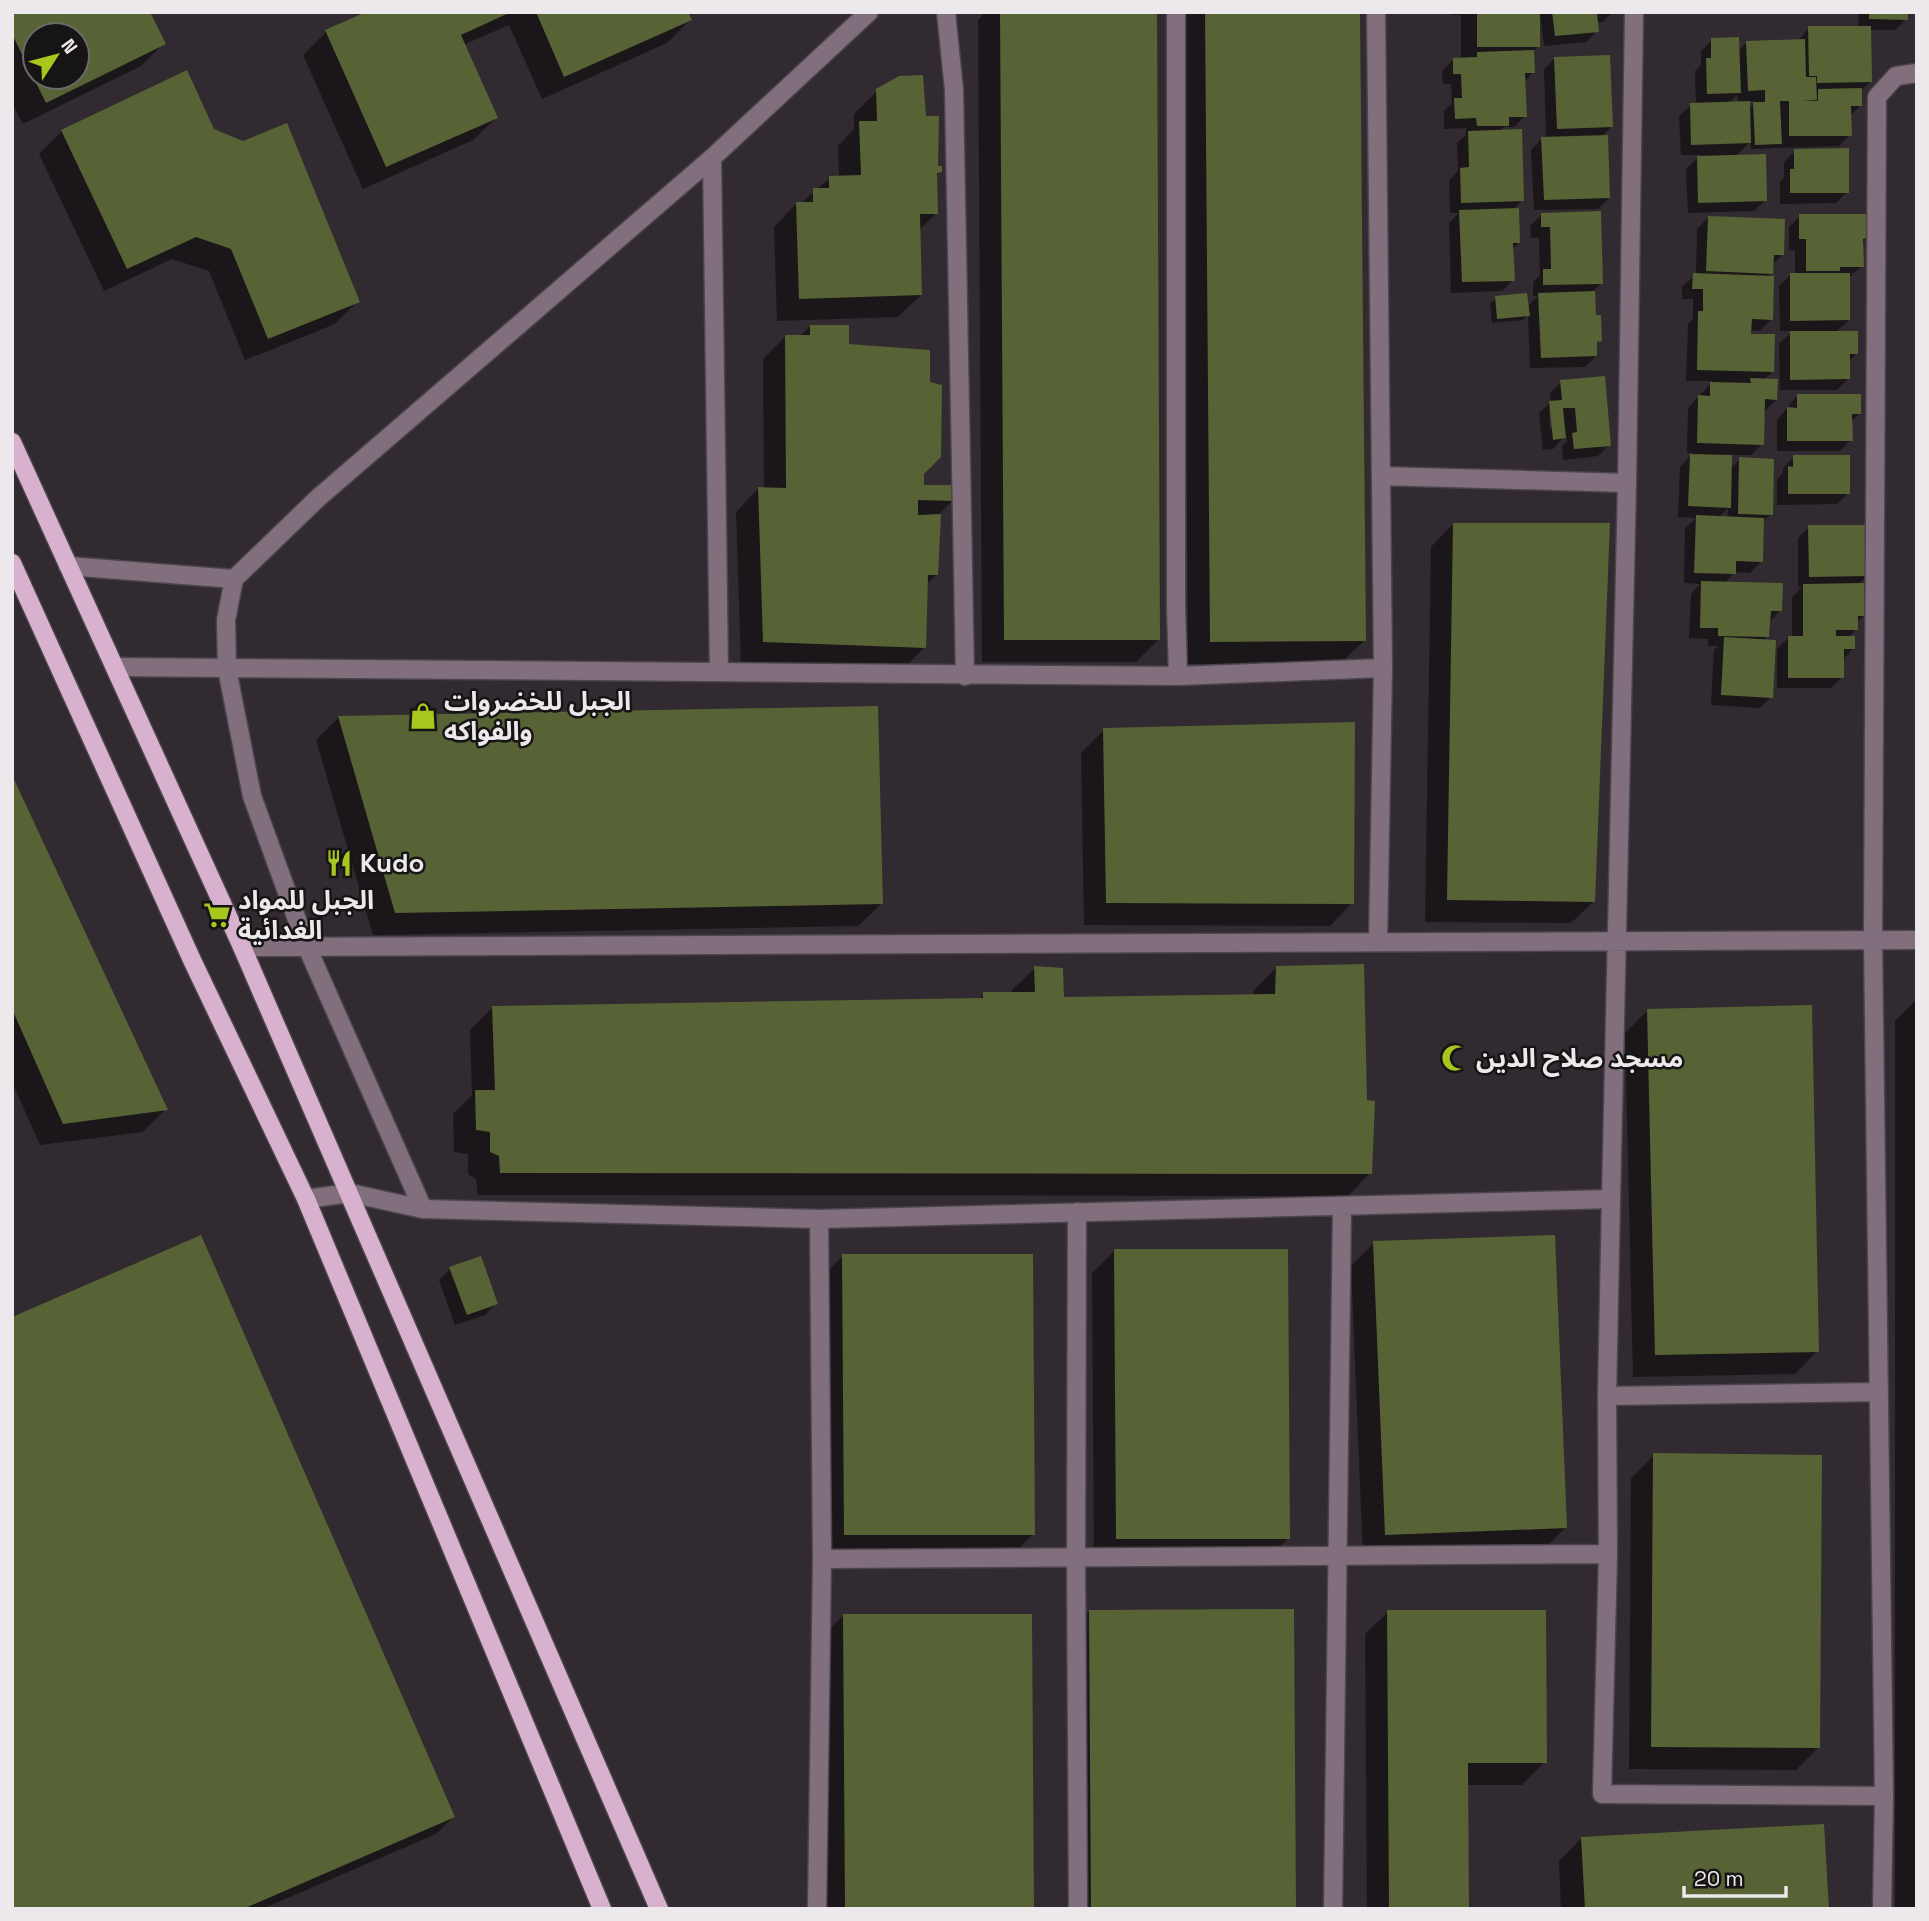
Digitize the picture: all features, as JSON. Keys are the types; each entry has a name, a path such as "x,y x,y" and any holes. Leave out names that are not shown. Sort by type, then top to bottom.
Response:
{"main road":[{"path":"12,442 242,947 659,1909"},
{"path":"12,563 192,960 306,1199 602,1909"}],"street":[{"path":"423,1209 307,947 252,796 227,669 226,620 234,579 318,498 712,158 869,12"},
{"path":"946,12 954,90 965,676"},
{"path":"1176,12 1178,676"},
{"path":"1376,12 1383,668 1378,942"},
{"path":"1634,12 1627,483 1615,942 1607,1396 1608,1554 1602,1794 1884,1796"},
{"path":"1882,1909 1884,1796 1873,940 1877,97 1896,76 1917,73"},
{"path":"712,158 719,671"},
{"path":"1381,475 1627,483"},
{"path":"68,566 234,579"},
{"path":"114,667 719,671 965,676 1178,676 1383,668"},
{"path":"242,947 1917,940"},
{"path":"306,1199 350,1193 423,1209 819,1219 1611,1199"},
{"path":"1334,1909 1342,1207"},
{"path":"1077,1212 1078,1909"},
{"path":"817,1909 822,1559 819,1219"},
{"path":"1607,1396 1877,1392"},
{"path":"822,1559 1608,1554"}],"building":[{"path":"12,12 150,12 166,44 91,81 91,21 21,21 21,52 12,34"},
{"path":"366,12 511,12 461,35 498,118 386,167 325,30"},
{"path":"536,12 688,12 692,20 564,77"},
{"path":"1000,12 1157,12 1160,640 1004,640"},
{"path":"1205,12 1360,12 1366,641 1210,642"},
{"path":"1477,12 1540,12 1540,47 1477,47"},
{"path":"1552,12 1597,12 1599,32 1555,36"},
{"path":"1869,12 1908,12 1908,20 1869,19"},
{"path":"1808,26 1871,26 1872,82 1817,83 1817,76 1809,76"},
{"path":"1739,37 1741,93 1707,94 1706,58 1711,58 1711,38"},
{"path":"1805,39 1806,77 1816,77 1817,100 1802,101 1818,101 1818,89 1862,88 1862,106 1851,106 1852,136 1789,136 1789,101 1780,101 1782,144 1755,145 1753,102 1765,102 1765,90 1748,91 1746,41"},
{"path":"1534,50 1535,73 1525,73 1527,117 1509,117 1509,126 1477,126 1476,118 1455,119 1454,98 1462,98 1461,74 1453,74 1453,58 1477,57 1477,52"},
{"path":"1610,55 1613,127 1557,129 1554,57"},
{"path":"187,70 214,129 243,141 287,123 360,302 268,339 231,249 196,237 127,269 61,130"},
{"path":"923,75 926,116 939,116 938,166 942,166 942,172 937,173 938,214 920,214 922,295 799,299 796,202 813,202 813,188 829,188 829,176 861,175 859,121 877,121 876,89 899,76"},
{"path":"40,91 70,91 46,103"},
{"path":"1750,101 1751,143 1691,145 1690,103"},
{"path":"1522,129 1524,201 1461,203 1460,168 1469,167 1468,131"},
{"path":"1608,135 1610,198 1544,200 1541,137"},
{"path":"1849,148 1849,193 1790,193 1790,169 1794,169 1794,149"},
{"path":"1766,154 1767,201 1698,203 1697,156"},
{"path":"1519,208 1520,243 1513,243 1515,281 1462,282 1459,210"},
{"path":"1601,211 1603,284 1543,285 1543,269 1551,269 1550,227 1541,227 1541,213"},
{"path":"1799,214 1868,214 1869,238 1863,239 1864,267 1840,267 1840,271 1806,271 1806,239 1799,239"},
{"path":"1708,216 1785,219 1784,255 1774,255 1773,274 1706,271"},
{"path":"1693,273 1774,276 1773,320 1752,319 1751,334 1775,334 1774,372 1697,370 1698,311 1703,311 1703,289 1692,289"},
{"path":"1790,273 1850,273 1850,320 1790,321"},
{"path":"1595,291 1596,315 1601,315 1602,341 1597,342 1597,356 1541,358 1538,293"},
{"path":"1527,293 1530,316 1497,319 1495,296"},
{"path":"810,325 849,325 849,344 930,350 930,382 942,385 941,457 924,474 924,485 954,485 954,501 918,500 918,515 941,514 938,575 928,575 926,648 763,642 758,487 786,488 785,335 810,335"},
{"path":"1790,331 1858,331 1858,354 1850,354 1850,379 1790,380"},
{"path":"1605,376 1611,446 1574,449 1572,433 1577,432 1575,408 1563,408 1566,438 1553,440 1549,401 1562,400 1560,380"},
{"path":"1750,378 1778,379 1777,400 1765,399 1764,445 1697,443 1698,395 1710,396 1710,382 1751,383"},
{"path":"1797,394 1861,394 1861,414 1852,414 1853,441 1787,441 1787,407 1797,408"},
{"path":"1690,454 1732,455 1731,508 1688,506"},
{"path":"1793,455 1850,455 1850,494 1788,494 1788,466 1793,467"},
{"path":"1739,457 1774,459 1773,515 1738,514"},
{"path":"1696,515 1764,518 1763,562 1736,561 1736,574 1694,573"},
{"path":"1453,523 1610,523 1595,902 1447,900"},
{"path":"1808,525 1868,525 1869,576 1809,577"},
{"path":"1701,581 1783,583 1782,611 1771,611 1769,637 1718,636 1718,628 1700,628"},
{"path":"1864,583 1865,616 1858,616 1858,630 1836,630 1836,636 1855,636 1855,649 1844,649 1844,678 1788,678 1788,636 1803,636 1803,584"},
{"path":"1724,637 1776,640 1773,698 1721,695"},
{"path":"878,706 883,904 395,913 338,716"},
{"path":"1355,722 1354,904 1106,903 1103,728"},
{"path":"12,775 168,1110 63,1124 12,1009"},
{"path":"1364,964 1367,1100 1375,1101 1372,1174 500,1173 499,1156 490,1152 490,1132 476,1130 475,1090 495,1090 492,1006 983,998 983,992 1035,992 1034,966 1063,968 1064,997 1275,994 1276,966"},
{"path":"1812,1005 1819,1352 1655,1355 1647,1009"},
{"path":"201,1235 455,1817 243,1909 12,1909 12,1317"},
{"path":"1555,1235 1567,1528 1385,1535 1373,1241"},
{"path":"1114,1249 1288,1249 1290,1539 1116,1539"},
{"path":"842,1254 1033,1254 1035,1535 844,1535"},
{"path":"481,1256 498,1304 467,1315 449,1267"},
{"path":"1653,1453 1822,1455 1820,1748 1651,1747"},
{"path":"1294,1609 1296,1909 1091,1909 1089,1610"},
{"path":"1387,1610 1546,1610 1547,1763 1468,1763 1469,1909 1389,1909"},
{"path":"843,1614 1032,1614 1034,1909 845,1909"},
{"path":"1824,1824 1829,1909 1585,1909 1581,1837"}],"place":[{"name":"الجبل للخضروات والفواكه","path":"423,716"},
{"name":"Kudo","path":"339,863"},
{"name":"الجبل للمواد الغدائية","path":"217,915"},
{"name":"مسجد صلاح الدين","path":"1455,1058"}]}
